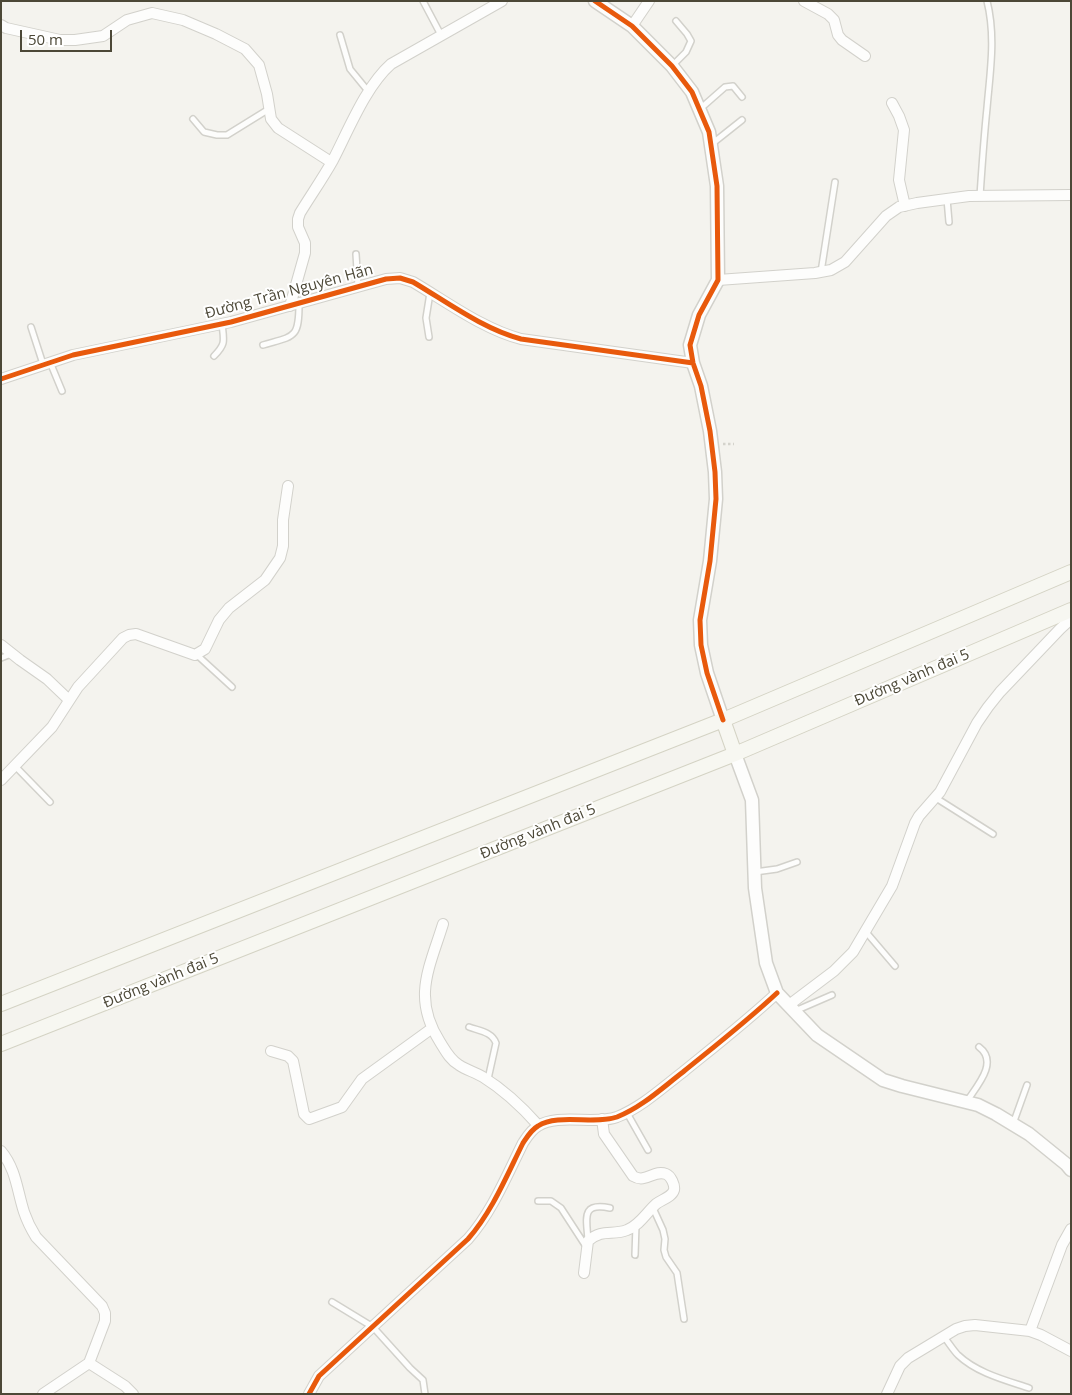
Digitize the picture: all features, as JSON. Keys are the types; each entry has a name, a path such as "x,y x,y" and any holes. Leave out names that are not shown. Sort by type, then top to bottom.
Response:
{"main road":[{"path":"1,1004 723,720 1071,572"},
{"name":"Đường vành đai 5","path":"1,1044 735,754 1071,610"},
{"path":"723,720 735,754"}],"street":[{"path":"294,305 305,253 305,243 298,227 300,213 382,72 391,64 502,1"},
{"path":"595,1 632,26 672,66 692,92 709,132 717,186 718,280 700,315 690,345 710,431 716,499 710,561 700,620 701,646 707,673 723,720"},
{"path":"632,26 649,1"},
{"path":"804,1 828,14 834,20 838,35 842,40 865,56"},
{"path":"1,25 6,28 60,40 75,40 103,36 127,20 152,14 183,20 216,34 245,50 258,65 267,94 271,119 278,128 331,162"},
{"path":"892,103 904,130 899,180 905,206"},
{"path":"718,280 831,270 845,262 886,216 899,207 969,196 1071,195"},
{"name":"Đường Trần Nguyên Hãn","path":"1,379 72,355 222,324 386,279 400,278 413,282 505,335 520,339 693,363"},
{"path":"1,780 52,727 78,687 122,638 136,634 190,654 197,654 205,649 224,613 265,580 280,558 283,546 283,520 288,486"},
{"path":"792,1008 853,952 896,877 915,823 936,798 988,707 1071,619"},
{"path":"1,645 47,679 70,700"},
{"path":"735,754 752,800 756,888 766,963 777,993 817,1035 883,1080 978,1105 1028,1134 1071,1170"},
{"path":"443,924 427,974 424,990 425,1005 432,1029 453,1061 488,1080 513,1099 538,1125"},
{"path":"309,1394 319,1376 478,1228 523,1143 538,1125 553,1120 614,1118 627,1112 648,1100 746,1022 777,993"},
{"path":"271,1051 288,1056 293,1061 304,1114 310,1119 342,1107 362,1079 432,1029"},
{"path":"584,1273 587,1245 594,1236 605,1233 625,1232 631,1229 659,1201 672,1194 674,1190 670,1177 665,1174 659,1173 638,1179 632,1176 604,1134 602,1119"},
{"path":"1,1150 14,1172 24,1213 36,1237 102,1306 105,1313 105,1321 89,1363 43,1394"},
{"path":"1030,1331 1062,1246 1071,1229"},
{"path":"887,1394 900,1366 908,1358 944,1336 966,1326 975,1325 1030,1331 1071,1351"},
{"path":"89,1363 125,1386 133,1394"}],"lane":[{"path":"423,1 442,36"},
{"path":"980,196 993,48 986,1"},
{"path":"672,66 690,46 688,34 676,21"},
{"path":"340,35 350,69 369,92"},
{"path":"700,110 725,87 733,86 742,97"},
{"path":"193,119 204,132 227,135 269,108"},
{"path":"711,145 742,120"},
{"path":"821,272 836,182"},
{"path":"946,199 949,222"},
{"path":"356,254 358,287"},
{"path":"430,292 426,318 430,337"},
{"path":"263,345 294,334 298,326 294,305"},
{"path":"214,356 223,347 222,324"},
{"path":"31,327 46,363 62,391"},
{"path":"1,658 11,654"},
{"path":"197,654 232,687"},
{"path":"15,766 50,802"},
{"path":"936,798 993,834"},
{"path":"755,873 777,869 797,862"},
{"path":"865,931 895,966"},
{"path":"792,1008 832,994"},
{"path":"469,1027 490,1034 496,1040 488,1080"},
{"path":"967,1102 984,1076 988,1059 985,1052 979,1048"},
{"path":"1013,1124 1027,1085"},
{"path":"627,1112 648,1150"},
{"path":"538,1200 552,1201 561,1208 587,1245"},
{"path":"587,1245 587,1215 589,1209 598,1206 610,1208"},
{"path":"653,1207 666,1239 664,1250 666,1257 677,1273 684,1320"},
{"path":"635,1255 636,1224"},
{"path":"332,1302 373,1327 423,1380 425,1394"},
{"path":"944,1336 958,1355 973,1366 997,1378 1028,1388"}],"cycle path":[{"path":"595,1 632,26 672,66 692,92 709,132 717,186 718,280 699,315 690,345 710,431 716,499 710,561 700,620 701,645 707,673 723,720"},
{"path":"1,379 73,355 231,322 386,279 400,278 413,282 479,322 521,339 693,363"},
{"path":"309,1394 319,1376 468,1239 492,1205 523,1143 533,1130 546,1122 556,1120 608,1119 617,1117 635,1108 707,1053 777,993"}]}
